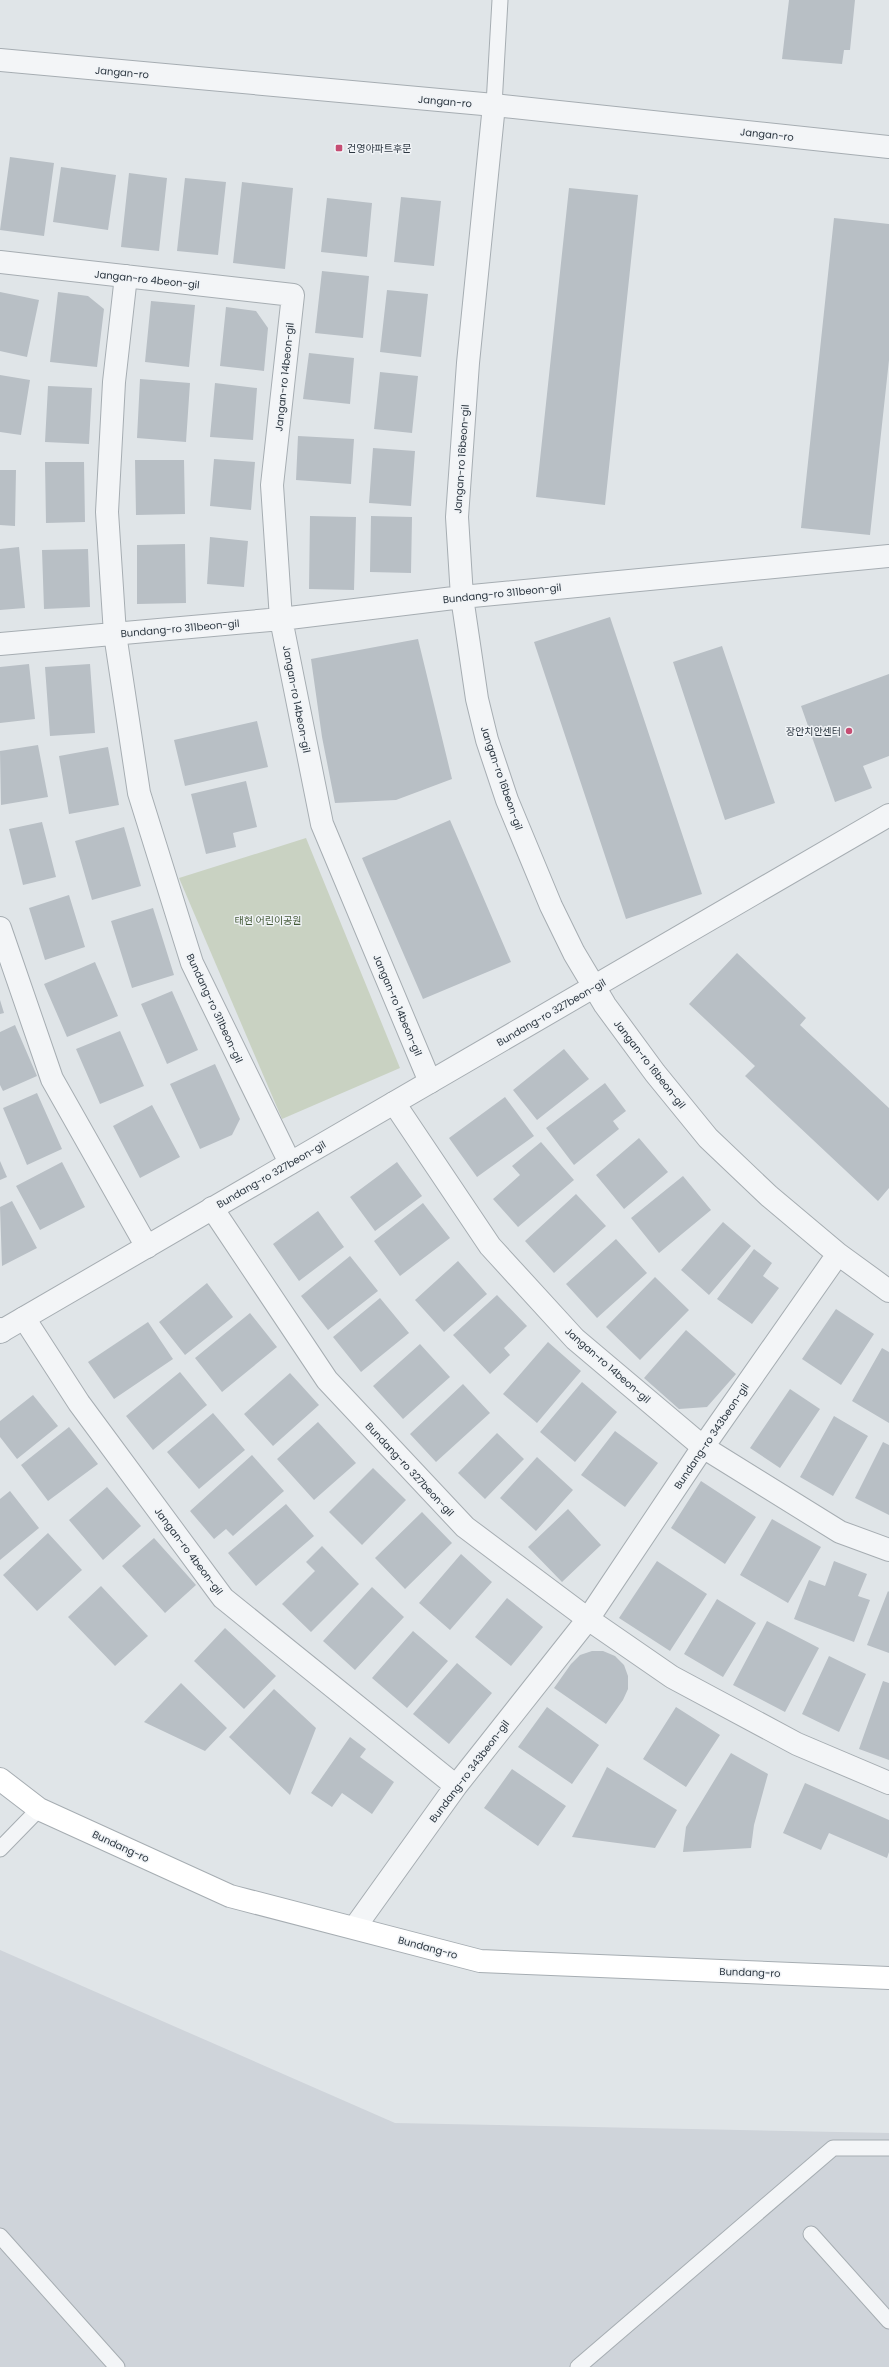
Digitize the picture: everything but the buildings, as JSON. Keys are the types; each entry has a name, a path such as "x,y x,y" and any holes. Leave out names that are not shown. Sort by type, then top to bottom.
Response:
{"main road":[{"name":"Bundang-ro","path":"0,1779 39,1809 230,1896 355,1927 480,1961 889,1978"}],"street":[{"name":"Jangan-ro","path":"0,60 494,105 889,147"},
{"name":"Jangan-ro 16beon-gil","path":"494,105 461,456 457,517 462,596 477,699 487,740 507,800 551,906 574,953 605,1005 651,1067 708,1138 769,1196 838,1254 889,1291"},
{"name":"Jangan-ro 4beon-gil","path":"0,262 293,295"},
{"name":"Bundang-ro 311beon-gil","path":"126,276 114,382 107,512 115,634 139,793 192,963 290,1163"},
{"name":"Jangan-ro 14beon-gil","path":"293,295 272,486 281,619 322,824 430,1082"},
{"name":"Bundang-ro 311beon-gil","path":"0,644 281,619 462,596 889,556"},
{"name":"Bundang-ro 327beon-gil","path":"1,1331 889,815"},
{"path":"0,928 52,1079 147,1247"},
{"name":"Jangan-ro 14beon-gil","path":"394,1103 490,1246 575,1339 703,1447 840,1532 889,1550"},
{"name":"Bundang-ro 327beon-gil","path":"212,1208 327,1380 465,1527 588,1619"},
{"name":"Bundang-ro 343beon-gil","path":"355,1927 456,1786 588,1619 703,1447 838,1254"},
{"name":"Jangan-ro 4beon-gil","path":"24,1318 78,1403 223,1598 456,1786"},
{"path":"588,1619 672,1677 797,1744 889,1784"}],"lane":[{"path":"494,105 500,0"},
{"path":"0,1849 39,1809"},
{"path":"578,2367 833,2148 889,2148"},
{"path":"811,2234 889,2321"},
{"path":"0,2236 117,2367"}],"shaded area":[{"path":"0,1950 395,2123 889,2133 889,2367 0,2367"}],"green space":[{"name":"태현 어린이공원","path":"306,838 400,1068 282,1119 179,878"}],"place":[{"name":"건영아파트후문","path":"339,148"},
{"name":"장안치안센터","path":"849,731"}]}
